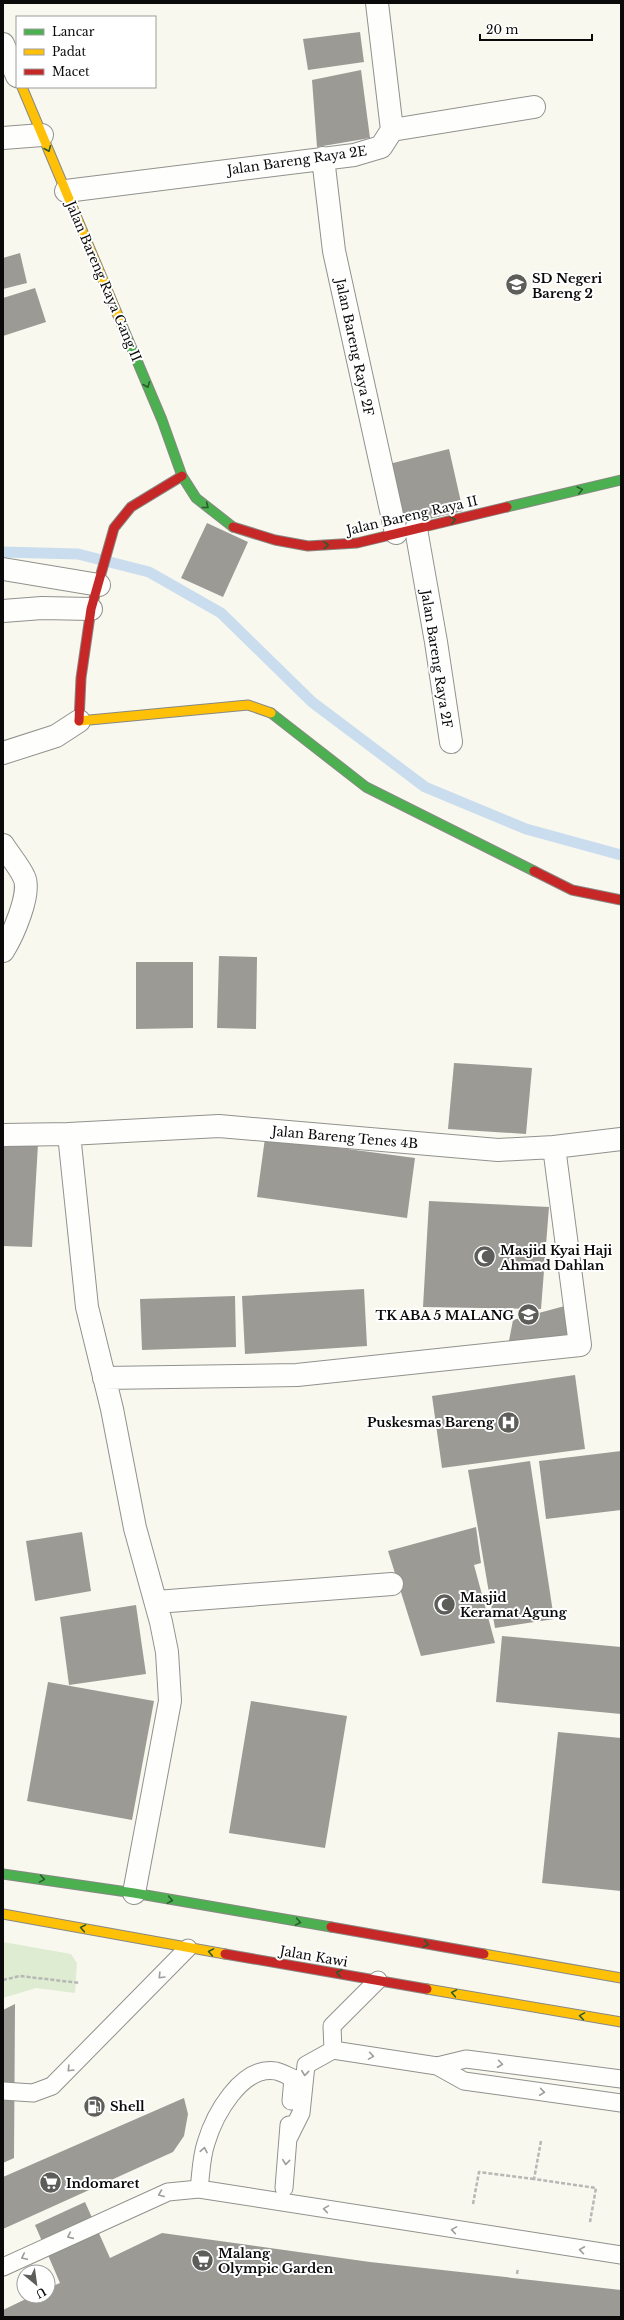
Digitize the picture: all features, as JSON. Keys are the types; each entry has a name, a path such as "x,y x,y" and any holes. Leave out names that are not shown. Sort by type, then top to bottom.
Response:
{"street":[{"path":"377,3 392,130 534,107"},
{"path":"3,44 16,74"},
{"name":"Jalan Bareng Raya Gang II","path":"22,88 162,420 182,476"},
{"name":"Jalan Bareng Raya 2E","path":"66,191 354,155 381,147 392,130"},
{"path":"3,138 42,135"},
{"name":"Jalan Bareng Raya 2F","path":"323,158 334,251 436,642 451,742"},
{"path":"79,720 81,678 92,609 114,528 131,507 182,476"},
{"name":"Jalan Bareng Raya II","path":"182,476 196,498 231,526 275,540 308,546 357,543 621,480"},
{"path":"3,569 100,580"},
{"path":"3,611 42,608 92,609"},
{"path":"3,753 56,736 79,720 248,705 275,715 366,787 572,890 621,900"},
{"path":"3,845 25,878 25,895 16,924 3,951"},
{"name":"Jalan Bareng Tenes 4B","path":"3,1135 69,1134 219,1126 498,1150 554,1147 621,1139"},
{"path":"69,1134 87,1307 104,1378 135,1528 156,1602 167,1652 170,1701 134,1893"},
{"path":"104,1378 297,1375 580,1345 554,1147"},
{"path":"156,1602 392,1584"},
{"path":"3,1874 134,1893 621,1978"},
{"name":"Jalan Kawi","path":"3,1914 188,1948 621,2022"}],"lane":[{"path":"3,2091 33,2093 52,2086 188,1948"},
{"path":"333,2050 332,2026 378,1980"},
{"path":"289,2137 301,2113 306,2065 333,2050 437,2066 464,2081 621,2103"},
{"path":"437,2066 466,2059 621,2079"},
{"path":"200,2189 206,2143 219,2114 234,2089 256,2074 276,2071 293,2078 284,2188"},
{"path":"3,2267 168,2192 200,2189 621,2255"}],"path":[{"path":"3,1980 20,1976 80,1983"},
{"path":"534,2179 541,2141"},
{"path":"473,2206 478,2172 596,2188 589,2228"}],"green space":[{"path":"3,1942 71,1954 77,1963 75,1993 36,1988 3,1998"}],"building":[{"path":"360,32 364,62 308,70 303,39"},
{"path":"361,70 370,138 317,147 312,80"},
{"path":"20,253 27,283 3,289 3,258"},
{"path":"35,288 46,322 3,336 3,298"},
{"path":"449,449 463,511 399,526 385,465"},
{"path":"207,523 248,542 223,597 181,578"},
{"path":"219,956 257,957 256,1029 217,1028"},
{"path":"136,962 193,962 193,1028 136,1029"},
{"path":"454,1063 532,1068 526,1134 448,1129"},
{"path":"265,1138 415,1158 407,1218 257,1197"},
{"path":"3,1143 38,1144 32,1247 3,1246"},
{"name":"Masjid Kyai Haji Ahmad Dahlan","path":"429,1201 549,1207 541,1309 423,1307"},
{"path":"364,1289 367,1346 245,1354 242,1296"},
{"path":"235,1296 236,1347 142,1350 140,1299"},
{"name":"TK ABA 5 MALANG","path":"572,1304 572,1339 508,1346 513,1320"},
{"name":"Puskesmas Bareng","path":"575,1375 585,1449 442,1468 432,1396"},
{"path":"621,1451 621,1510 546,1519 539,1461"},
{"path":"530,1461 554,1619 495,1628 468,1470"},
{"name":"Masjid Keramat Agung","path":"476,1527 481,1563 474,1565 495,1643 421,1656 388,1551"},
{"path":"82,1532 91,1591 35,1601 26,1541"},
{"path":"136,1605 146,1674 69,1685 60,1617"},
{"path":"502,1636 621,1647 621,1714 496,1702"},
{"path":"48,1682 154,1701 132,1820 27,1801"},
{"path":"251,1701 347,1716 325,1848 229,1833"},
{"path":"558,1732 621,1738 621,1891 542,1883"},
{"path":"15,2004 14,2158 3,2163 3,2010"},
{"path":"184,2098 188,2114 184,2136 173,2152 3,2229 3,2177"},
{"name":"Malang Olympic Garden","path":"85,2202 110,2258 162,2233 370,2262 621,2290 621,2317 3,2317 3,2310 16,2304 56,2304 56,2285 60,2283 56,2274 56,2264 52,2264 35,2225"}],"waterway":[{"path":"3,552 78,554 149,572 221,613 312,702 425,787 526,829 621,855"}],"traffic: fast":[{"path":"119,318 162,420 182,476 196,498 233,527"},
{"path":"507,507 621,480"},
{"path":"271,713 366,787 534,871"},
{"path":"3,1874 134,1893 331,1927"}],"traffic: slow":[{"path":"22,88 119,318"},
{"path":"79,721 248,705 271,713"},
{"path":"3,1914 225,1954"},
{"path":"484,1954 621,1978"},
{"path":"427,1989 621,2022"}],"traffic: jam":[{"path":"79,721 81,678 91,609 114,528 131,507 182,476"},
{"path":"233,527 275,540 308,546 357,543 507,507"},
{"path":"534,871 572,890 621,900"},
{"path":"331,1927 484,1954"},
{"path":"225,1954 427,1989"}],"place":[{"name":"SD Negeri Bareng 2","path":"517,285"},
{"name":"Masjid Kyai Haji Ahmad Dahlan","path":"485,1257"},
{"name":"TK ABA 5 MALANG","path":"529,1315"},
{"name":"Puskesmas Bareng","path":"509,1422"},
{"name":"Masjid Keramat Agung","path":"445,1604"},
{"name":"Shell","path":"94,2106"},
{"name":"Indomaret","path":"51,2183"},
{"name":"Malang Olympic Garden","path":"203,2260"}]}
